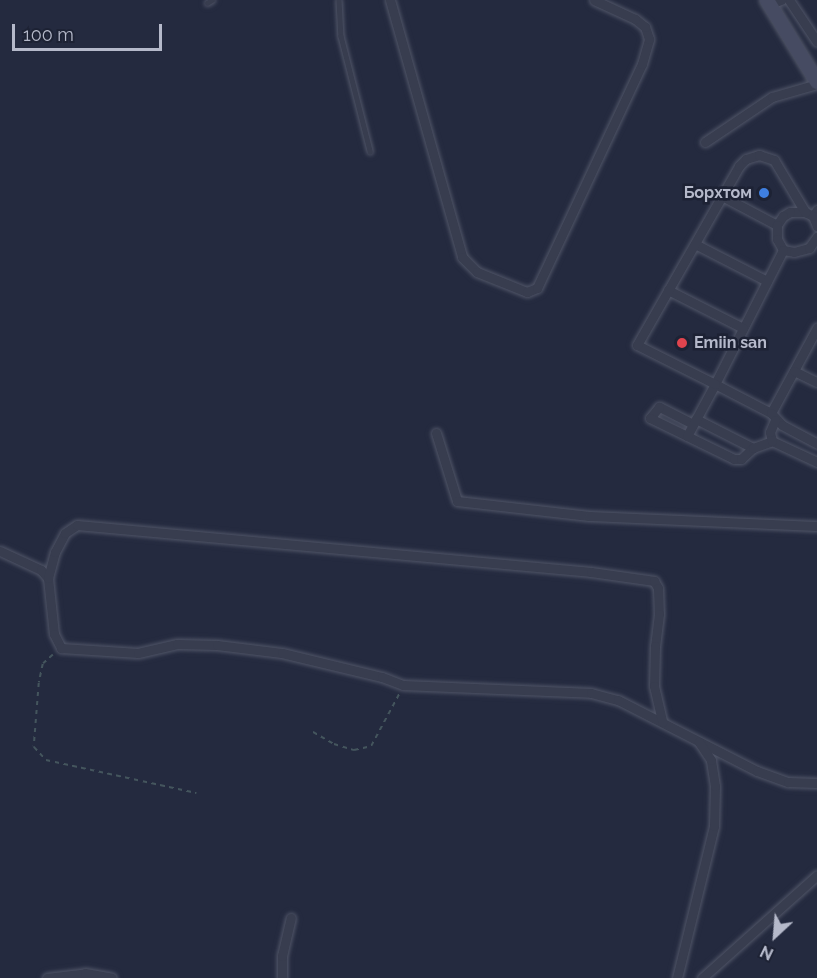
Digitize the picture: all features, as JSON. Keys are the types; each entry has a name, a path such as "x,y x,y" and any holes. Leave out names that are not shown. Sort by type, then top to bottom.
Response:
{"main road":[{"path":"773,1 817,83"}],"street":[{"path":"390,0 462,257 477,272 527,292 537,288 642,64 649,39 645,27 635,19 594,0"},
{"path":"789,0 817,42"},
{"path":"705,142 772,97 817,83"},
{"path":"817,226 812,213 774,160 759,154 746,159 739,166 637,345 715,384 773,416 817,444"},
{"path":"722,196 777,225"},
{"path":"783,250 777,239 777,225 783,216 790,212 812,213"},
{"path":"783,250 802,251 811,246 817,237"},
{"path":"695,244 767,280"},
{"path":"687,436 783,250"},
{"path":"668,290 743,328"},
{"path":"772,441 770,432 773,416 817,328"},
{"path":"794,370 817,382"},
{"path":"753,448 659,407 651,413 650,418 734,459 741,459 753,448 772,441 817,462"},
{"path":"436,432 458,501 589,516 817,526"},
{"path":"662,722 654,686 659,614 658,588 654,581 591,572 77,525 65,533 55,552 48,578 54,634 61,648 138,653 177,644 217,645 282,653 382,677 403,685 591,693 618,700 757,771 788,782 817,783"},
{"path":"0,552 41,570 48,578"},
{"path":"677,978 714,826 715,786 711,760 695,738"},
{"path":"702,978 817,875"},
{"path":"282,978 282,956 291,918"},
{"path":"47,978 53,975 85,973 112,978"}],"lane":[{"path":"339,0 341,36 370,151"}],"path":[{"path":"61,648 43,664 39,683 34,747 46,760 196,793"},
{"path":"313,732 334,744 354,750 371,746 391,712 403,685"}],"place":[{"name":"Борхтом","path":"764,193"},
{"name":"Emiin san","path":"682,343"}]}
